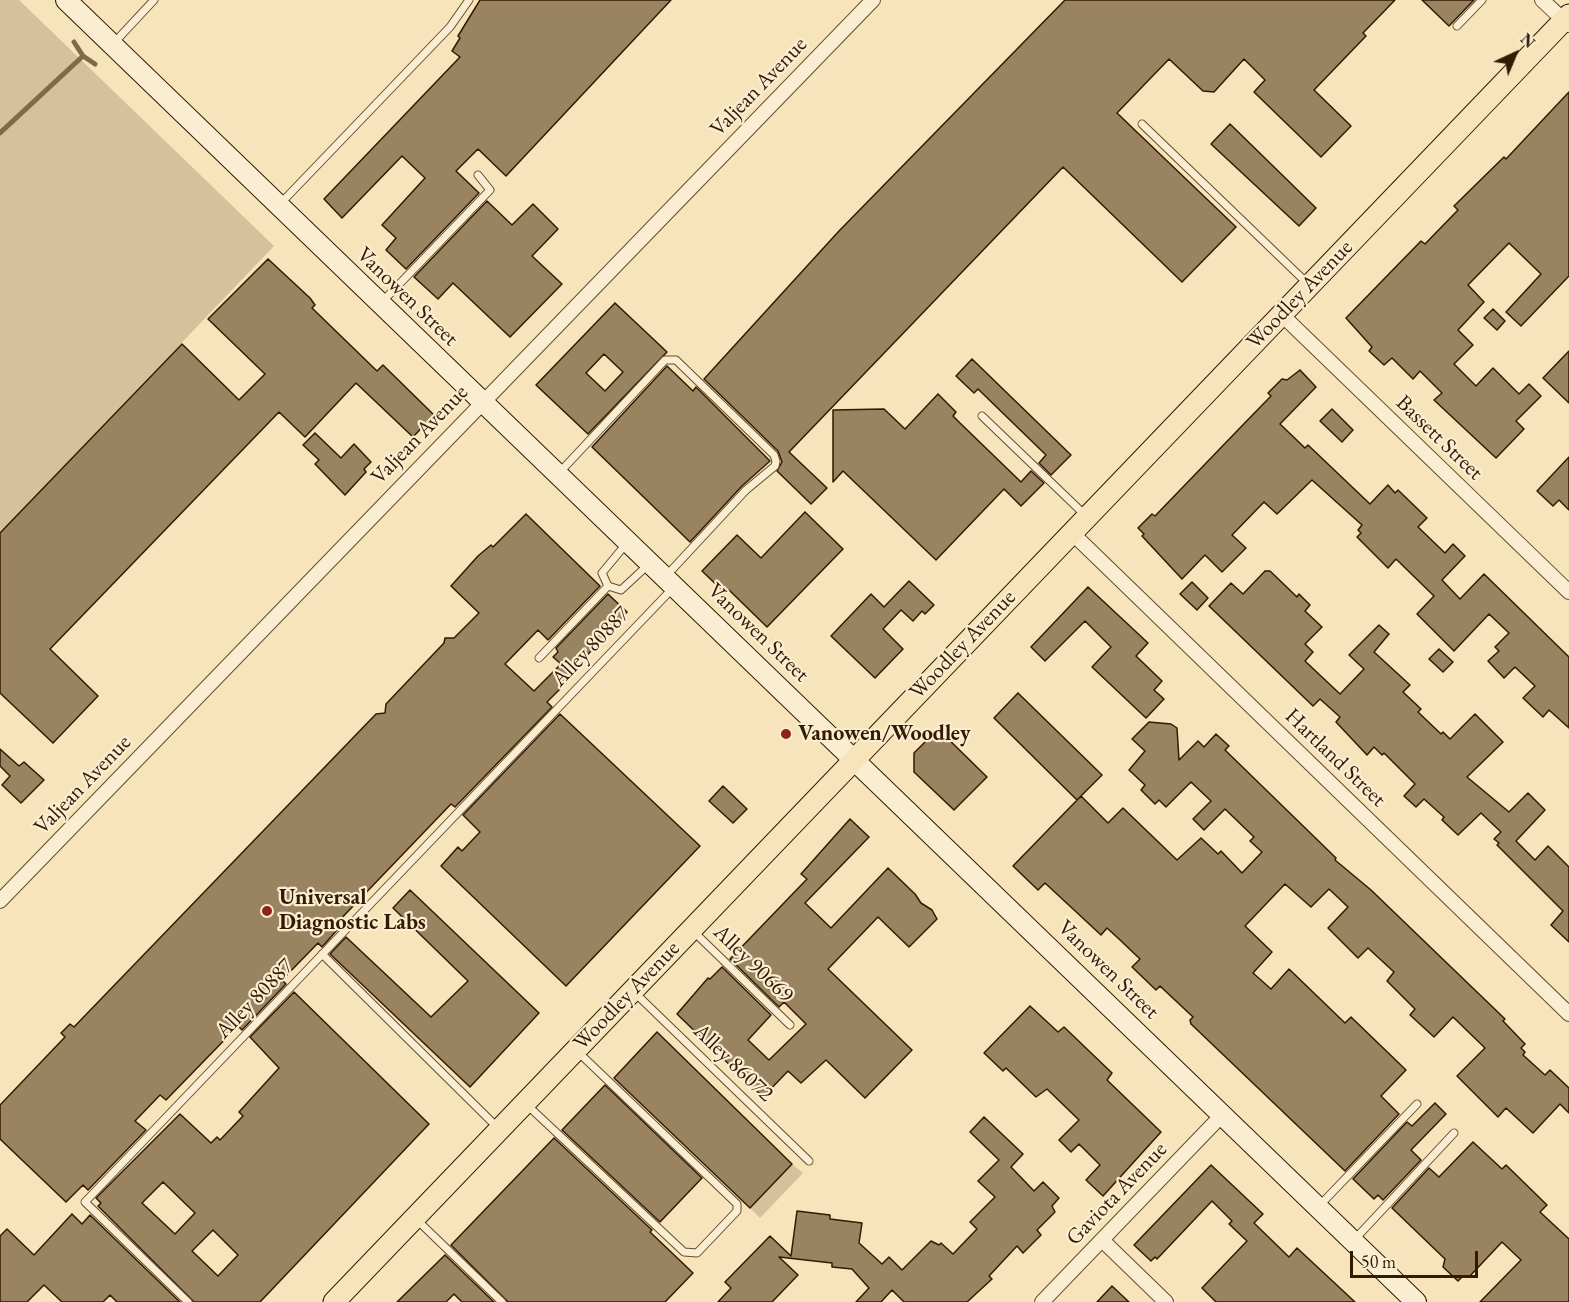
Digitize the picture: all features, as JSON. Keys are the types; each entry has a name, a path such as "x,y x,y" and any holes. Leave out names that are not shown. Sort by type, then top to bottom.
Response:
{"main road":[{"name":"Vanowen Street","path":"66,0 1416,1302"},
{"name":"Woodley Avenue","path":"342,1297 415,1217 1086,516 1567,21"}],"street":[{"name":"Valjean Avenue","path":"0,902 482,401 873,0"},
{"path":"1542,0 1567,21"},
{"name":"Bassett Street","path":"1281,314 1569,592"},
{"name":"Hartland Street","path":"1071,532 1569,1014"},
{"name":"Gaviota Avenue","path":"1042,1302 1223,1114"},
{"path":"1102,1240 1166,1302"}],"lane":[{"path":"112,45 154,0"},
{"path":"279,206 450,27 469,0"},
{"path":"1456,26 1482,0"},
{"path":"1142,124 1309,285"},
{"path":"380,304 490,190 478,175"},
{"name":"Alley 80887","path":"188,1302 85,1202 322,954 669,582 746,490 775,466 776,461 774,455 676,360 665,360 557,474"},
{"path":"982,416 1086,516"},
{"path":"628,542 602,573 608,586 621,590 628,586 650,563"},
{"path":"539,658 608,586"},
{"name":"Alley 90669","path":"691,929 790,1025"},
{"path":"322,954 499,1129"},
{"name":"Alley 86072","path":"632,990 809,1161"},
{"path":"525,1103 684,1252 697,1253 729,1220 737,1211 736,1204 575,1050"},
{"path":"1318,1207 1417,1104"},
{"path":"1353,1241 1454,1133"},
{"path":"415,1217 502,1302"}],"shaded area":[{"path":"0,0 19,0 274,246 0,533"},
{"path":"792,1164 803,1173 760,1218 750,1208"}],"building":[{"path":"480,0 671,0 506,176 478,149 456,171 479,193 406,269 386,250 396,238 382,225 425,178 402,156 342,218 324,199 460,57 452,51 460,38 458,36"},
{"path":"1065,0 1395,0 1363,33 1366,36 1314,90 1351,126 1321,157 1254,92 1265,80 1244,59 1214,92 1203,91 1169,59 1117,113 1236,227 1182,282 1063,167 789,452 827,488 811,504 777,471 782,462 778,451 704,379 839,231"},
{"path":"1422,0 1474,0 1449,26"},
{"path":"1569,92 1569,276 1521,326 1506,312 1541,274 1509,243 1468,285 1484,302 1458,330 1473,345 1454,364 1476,386 1493,368 1519,394 1529,384 1541,396 1516,421 1524,429 1496,458 1434,400 1442,393 1420,371 1413,379 1392,358 1384,365 1369,351 1372,347 1346,318 1421,241 1425,244 1458,210 1454,206 1504,157 1506,159"},
{"path":"1230,124 1316,208 1299,226 1211,144"},
{"path":"487,201 512,225 533,204 558,229 532,256 562,284 510,337 453,283 438,299 414,277"},
{"path":"268,259 310,298 315,305 312,308 377,371 383,365 434,415 413,437 356,383 305,437 279,412 50,649 98,696 53,743 0,693 0,533 182,344 239,400 265,374 208,319"},
{"path":"615,303 667,352 588,434 536,385","holes":["604,354 623,372 605,391 586,373"]},
{"path":"1493,309 1505,321 1497,330 1484,318"},
{"path":"1569,351 1569,403 1543,378"},
{"path":"972,359 1071,455 1051,475 1039,463 1046,455 978,389 974,393 956,376"},
{"path":"667,366 693,391 696,387 770,461 742,486 690,542 592,447"},
{"path":"1300,370 1316,387 1280,424 1305,448 1308,445 1370,504 1388,485 1395,493 1398,490 1427,518 1418,527 1445,553 1453,544 1465,556 1442,580 1460,599 1484,574 1569,657 1569,728 1549,710 1543,717 1523,698 1535,686 1515,667 1504,678 1488,661 1499,651 1495,647 1509,633 1489,614 1454,651 1417,614 1434,596 1396,559 1388,568 1357,537 1361,533 1358,530 1362,525 1312,480 1277,514 1264,502 1232,535 1246,548 1222,572 1205,555 1182,579 1142,536 1144,534 1138,528 1152,514 1155,516 1271,396 1268,393 1282,379 1287,380"},
{"path":"938,394 956,412 953,416 1021,482 1031,471 1044,483 1021,506 1004,489 936,560 843,471 833,482 833,410 884,409 905,429"},
{"path":"1332,409 1353,430 1342,442 1320,421"},
{"path":"315,433 341,458 354,444 371,462 364,469 366,472 345,495 315,464 319,460 303,445"},
{"path":"1569,457 1569,510 1559,500 1553,506 1537,491"},
{"path":"805,512 843,549 767,627 729,590 725,593 702,571 737,535 761,558"},
{"path":"526,514 600,586 548,640 538,630 505,664 534,691 561,664 553,657 558,652 556,648 608,594 627,612 547,702 552,707 455,807 451,804 334,926 338,929 322,947 318,943 282,980 286,984 242,1030 238,1026 166,1100 160,1095 135,1121 146,1130 88,1190 83,1185 66,1202 0,1139 0,1105 65,1037 61,1033 70,1024 74,1027 376,714 385,713 386,704 444,643 445,638 454,638 479,613 451,586 478,556 491,545 493,547"},
{"path":"1265,571 1270,571 1297,597 1299,594 1310,605 1305,611 1322,627 1305,644 1313,652 1305,661 1340,694 1364,669 1349,655 1379,625 1389,634 1374,652 1410,685 1403,692 1421,709 1418,712 1441,734 1443,732 1450,739 1475,714 1503,742 1467,777 1509,812 1528,793 1545,810 1516,841 1535,860 1548,846 1569,867 1569,942 1551,925 1563,911 1497,845 1499,843 1494,839 1501,832 1481,813 1458,835 1442,820 1444,817 1424,799 1416,807 1404,796 1415,784 1384,753 1382,755 1374,747 1367,755 1336,722 1340,717 1320,699 1313,706 1209,606 1231,583 1243,594"},
{"path":"909,581 934,605 925,614 922,611 913,621 901,610 883,629 903,649 875,678 831,636 871,594 884,607"},
{"path":"1192,582 1208,598 1197,610 1180,594"},
{"path":"1088,587 1148,643 1136,656 1162,681 1154,690 1164,699 1146,718 1092,667 1111,647 1085,621 1045,661 1031,647"},
{"path":"1439,649 1453,662 1443,672 1429,659"},
{"path":"1018,693 1102,775 1077,800 994,718"},
{"path":"560,714 700,846 566,986 441,866 458,847 462,851 480,832 463,815"},
{"path":"1149,722 1171,724 1177,728 1179,760 1198,741 1204,747 1216,734 1229,746 1225,750 1336,858 1335,860 1371,890 1505,1019 1503,1021 1525,1044 1521,1048 1525,1052 1523,1055 1545,1075 1550,1070 1569,1088 1569,1113 1560,1104 1533,1133 1506,1108 1498,1117 1457,1076 1485,1048 1453,1017 1434,1037 1410,1015 1415,1009 1387,981 1394,972 1368,948 1358,958 1328,928 1348,907 1329,889 1311,907 1285,884 1245,926 1272,952 1253,973 1271,989 1289,969 1345,1023 1351,1017 1406,1070 1381,1096 1399,1114 1345,1171 1191,1024 1190,1020 1193,1017 1160,986 1156,990 1132,967 1140,959 1107,928 1101,935 1045,883 1038,890 1013,866 1081,796 1108,823 1123,808 1177,860 1201,838 1218,854 1221,851 1242,873 1262,852 1250,841 1254,837 1225,809 1204,830 1193,819 1211,801 1191,782 1166,807 1159,800 1155,804 1141,790 1145,785 1129,770 1145,751 1132,739"},
{"path":"938,729 987,777 954,810 914,772 914,753"},
{"path":"0,749 19,766 24,762 44,780 21,803 2,785 10,776 0,766"},
{"path":"723,786 747,809 733,823 709,801"},
{"path":"850,819 869,837 805,903 831,928 888,868 915,894 921,903 932,910 937,919 909,947 878,917 828,969 912,1050 865,1098 826,1060 801,1083 788,1071 763,1097 677,1014 708,978 710,979 722,967 771,1015 748,1040 769,1060 806,1024 784,1002 779,1007 730,959 807,879 801,874"},
{"path":"410,890 539,1013 470,1087 330,954 346,937 431,1017 468,981 393,908"},
{"path":"294,992 429,1124 260,1302 194,1302 98,1206 101,1203 96,1198 180,1114 211,1143 217,1137 220,1140 243,1116 239,1112 279,1068 250,1037","holes":["163,1182 195,1213 175,1234 142,1203","213,1230 238,1255 218,1276 192,1251"]},
{"path":"1030,1006 1058,1032 1064,1027 1112,1073 1107,1080 1161,1132 1103,1196 1086,1180 1100,1165 1079,1144 1071,1152 1059,1140 1079,1120 1047,1089 1036,1097 1006,1068 1003,1071 984,1053"},
{"path":"657,1032 792,1164 750,1208 614,1078"},
{"path":"605,1085 702,1178 660,1222 562,1130"},
{"path":"1435,1103 1446,1114 1411,1150 1421,1160 1383,1200 1378,1195 1374,1199 1353,1179 1407,1122 1412,1126"},
{"path":"984,1117 1023,1154 1011,1167 1034,1191 1043,1182 1059,1198 1052,1206 1055,1212 1037,1230 1041,1235 1023,1253 1017,1246 989,1276 992,1279 967,1302 904,1302 892,1290 881,1302 856,1302 869,1288 852,1269 832,1267 832,1263 779,1257 798,1275 772,1302 718,1302 731,1288 725,1282 770,1236 791,1256 797,1211 830,1215 830,1219 862,1223 859,1243 882,1264 889,1257 902,1270 931,1241 939,1245 941,1243 953,1254 977,1229 970,1222 995,1197 978,1181 999,1160 970,1132"},
{"path":"554,1138 652,1230 650,1232 693,1273 665,1302 508,1302 451,1245"},
{"path":"1473,1142 1502,1169 1506,1165 1547,1205 1540,1212 1569,1239 1569,1302 1480,1302 1521,1260 1502,1242 1469,1277 1463,1276 1458,1281 1443,1267 1445,1259 1392,1208 1429,1168 1439,1177"},
{"path":"1211,1165 1263,1214 1254,1223 1289,1257 1297,1248 1355,1302 1216,1302 1202,1288 1247,1241 1229,1224 1232,1221 1212,1201 1157,1259 1155,1257 1151,1261 1134,1245"},
{"path":"72,1214 82,1224 90,1215 180,1302 117,1302 110,1295 103,1302 62,1302 44,1285 27,1302 0,1302 0,1236 7,1229 34,1255"},
{"path":"445,1255 494,1302 462,1302 454,1294 446,1302 397,1302"},
{"path":"1112,1286 1129,1302 1097,1302"}],"waterway":[{"path":"74,42 83,56 95,64"},
{"path":"0,133 83,56"}],"place":[{"name":"Vanowen/Woodley","path":"786,734"},
{"name":"Universal Diagnostic Labs","path":"267,911"}]}
